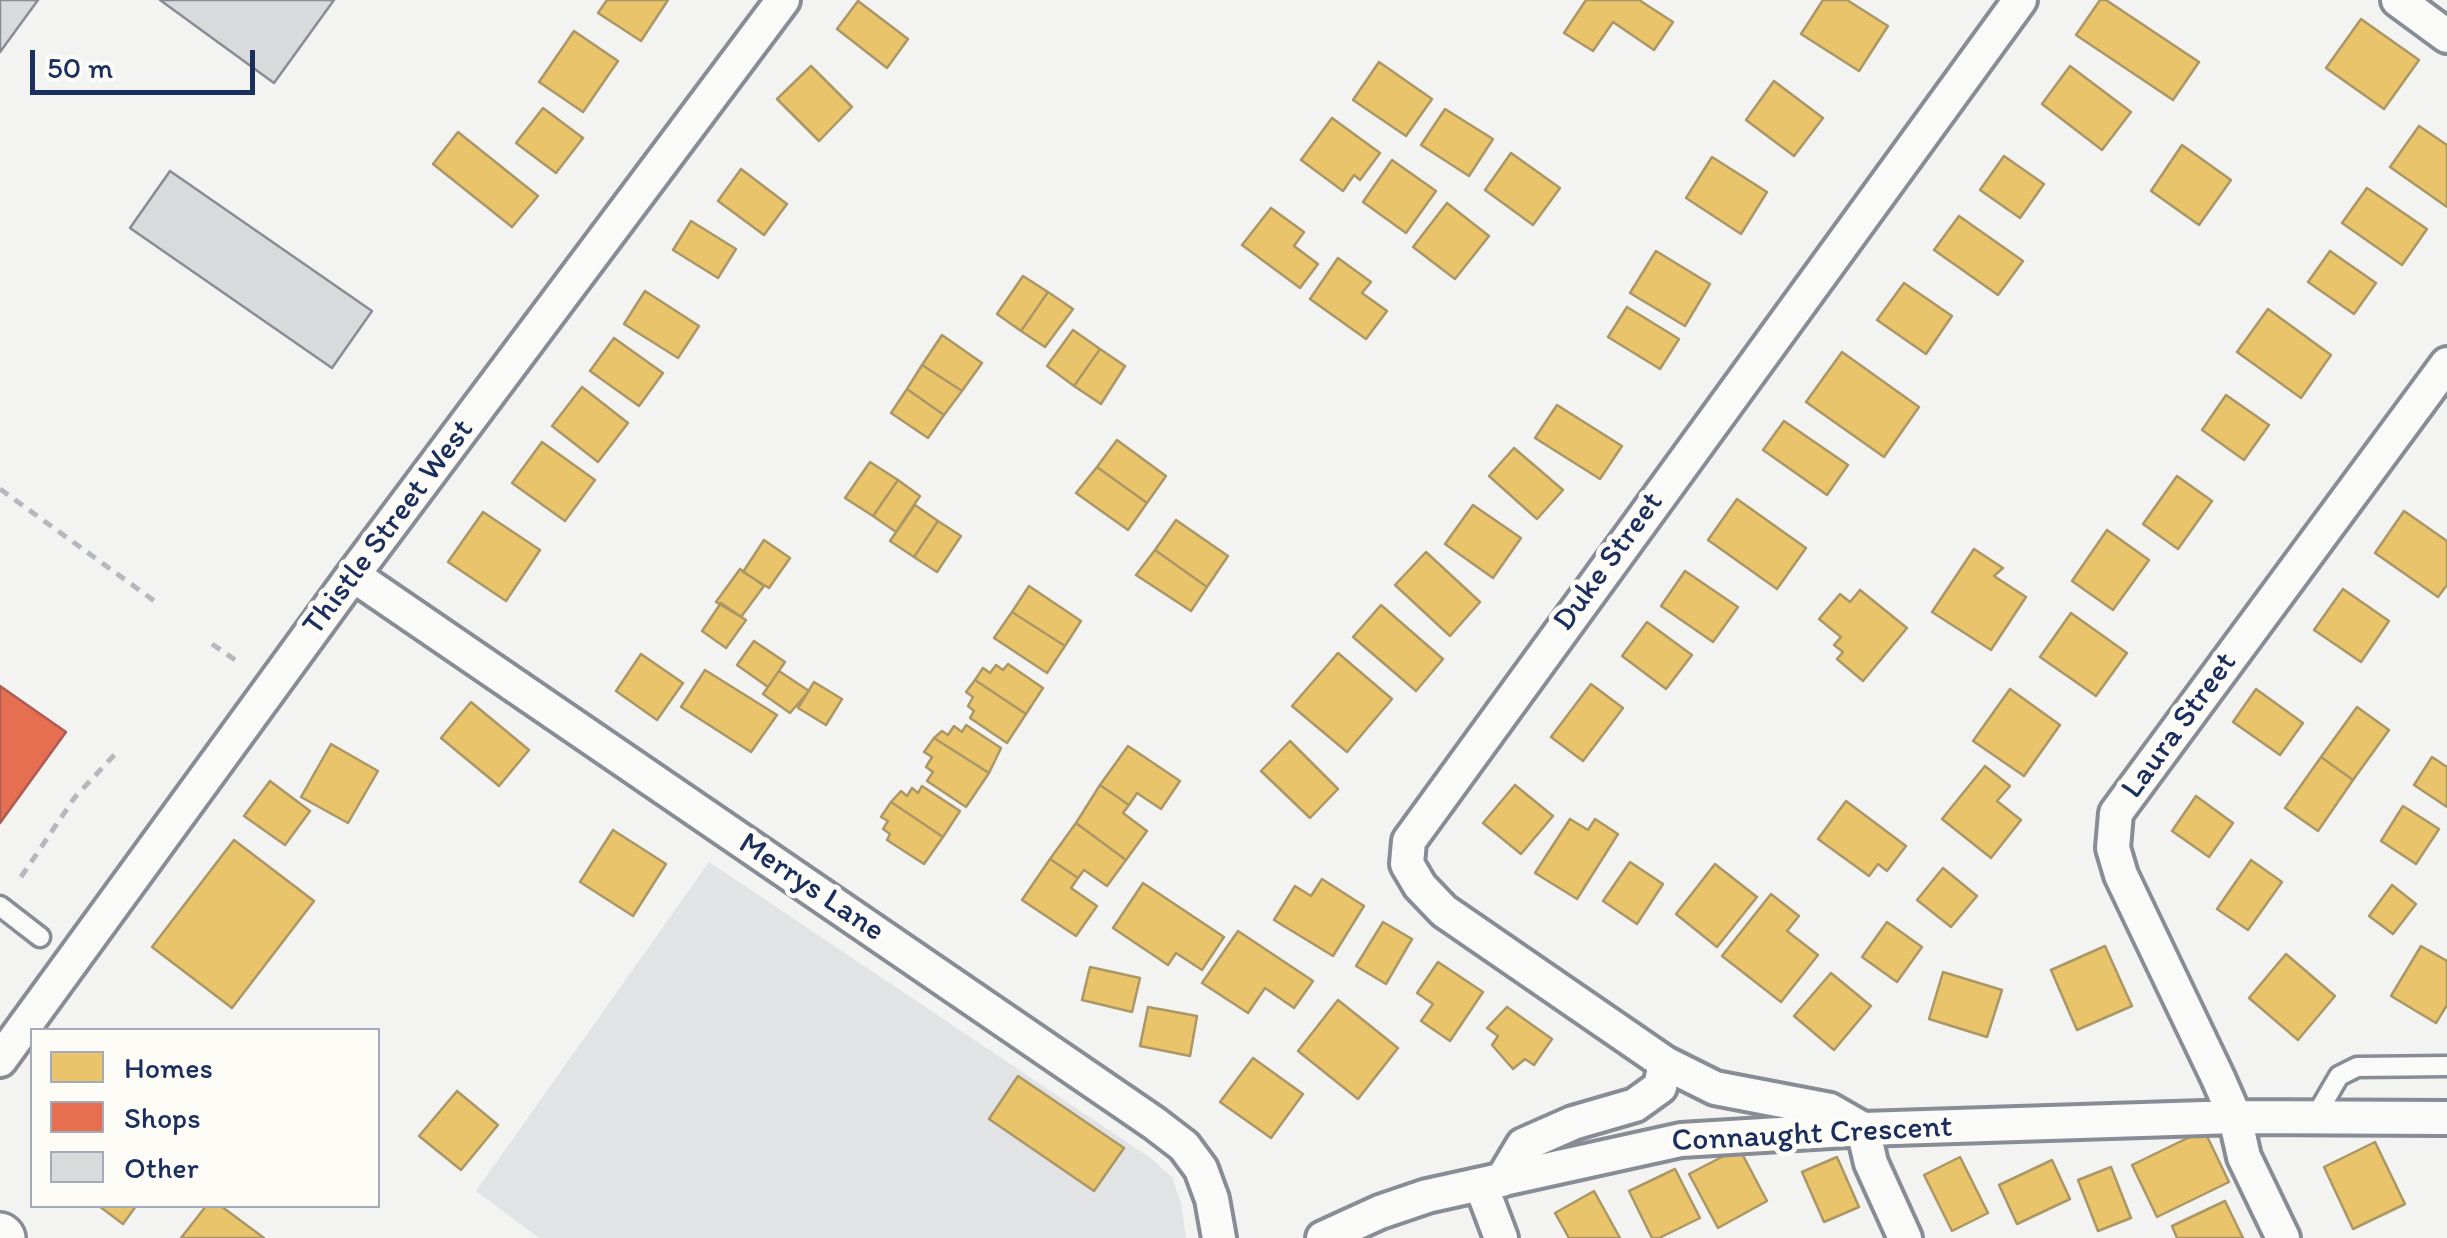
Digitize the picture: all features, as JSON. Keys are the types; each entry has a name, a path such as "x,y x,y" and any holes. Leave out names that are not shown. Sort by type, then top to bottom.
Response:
{"street":[{"name":"Thistle Street West","path":"0,1060 353,575 783,0"},
{"name":"Duke Street","path":"1863,1129 1830,1110 1715,1088 1665,1062 1444,911 1420,886 1407,864 1408,841 2020,0"},
{"path":"2398,0 2447,36"},
{"name":"Laura Street","path":"2283,1238 2244,1157 2235,1117 2121,875 2113,848 2116,812 2447,364"},
{"name":"Merrys Lane","path":"353,575 1154,1122 1184,1146 1201,1170 1212,1199 1219,1238"},
{"path":"1501,1238 1491,1182 1523,1145 1573,1123 1636,1105 1660,1087 1665,1062"},
{"name":"Connaught Crescent","path":"1324,1238 1427,1196 1680,1140 1863,1129 2235,1117 2447,1118"},
{"path":"1863,1129 1870,1163 1905,1238"}],"lane":[{"path":"0,906 40,938"},
{"path":"2315,1117 2338,1076 2357,1068 2447,1066"}],"path":[{"path":"0,489 160,604"},
{"path":"212,644 241,664"},
{"path":"20,876 75,796 118,751"}],"shaded area":[{"path":"709,862 1149,1157 1172,1177 1186,1238 539,1238 476,1191"}],"building: Homes":[{"path":"607,0 668,0 641,41 598,13"},
{"path":"1586,0 1639,0 1673,22 1654,50 1613,22 1593,51 1564,33"},
{"path":"1823,0 1847,0 1888,26 1859,71 1801,34"},
{"path":"2100,0 2106,0 2199,62 2173,100 2076,35"},
{"path":"858,1 908,39 887,68 837,29"},
{"path":"2361,19 2419,60 2384,109 2326,68"},
{"path":"574,31 618,61 583,112 539,82"},
{"path":"1379,62 1432,99 1406,136 1353,100"},
{"path":"811,66 852,107 819,141 777,99"},
{"path":"2070,66 2131,112 2102,150 2042,104"},
{"path":"1774,81 1823,118 1794,156 1746,120"},
{"path":"543,108 583,138 556,173 516,143"},
{"path":"1445,109 1493,139 1469,176 1421,145"},
{"path":"1332,118 1380,153 1360,180 1354,175 1343,191 1301,160"},
{"path":"2419,126 2447,145 2447,207 2390,167"},
{"path":"458,132 538,196 512,227 433,164"},
{"path":"2182,145 2231,180 2199,225 2151,191"},
{"path":"1511,153 1560,188 1533,225 1485,190"},
{"path":"2004,156 2044,184 2020,218 1980,190"},
{"path":"1712,157 1767,192 1741,234 1686,198"},
{"path":"1392,160 1436,191 1406,233 1363,202"},
{"path":"741,169 787,204 764,235 718,201"},
{"path":"2367,188 2427,229 2402,265 2342,223"},
{"path":"1447,203 1489,236 1455,279 1413,247"},
{"path":"1271,208 1304,232 1294,246 1318,264 1300,288 1242,245"},
{"path":"1959,216 2023,261 1998,295 1934,250"},
{"path":"691,221 736,249 718,278 673,250"},
{"path":"1656,251 1710,284 1685,326 1630,293"},
{"path":"2330,251 2376,283 2354,314 2308,282"},
{"path":"1338,258 1371,282 1362,293 1387,311 1366,339 1310,299"},
{"path":"1023,276 1048,292 1021,331 997,314"},
{"path":"1904,283 1952,316 1926,354 1877,320"},
{"path":"645,291 699,326 678,358 624,324"},
{"path":"1048,292 1073,309 1045,347 1021,331"},
{"path":"1627,307 1679,339 1660,369 1608,337"},
{"path":"2268,309 2331,355 2301,398 2237,352"},
{"path":"1073,330 1100,349 1074,386 1047,366"},
{"path":"942,335 982,363 962,391 922,365"},
{"path":"614,338 663,373 639,406 590,371"},
{"path":"1100,349 1125,366 1101,404 1074,386"},
{"path":"1842,352 1919,407 1884,457 1806,402"},
{"path":"922,365 962,391 944,415 907,389"},
{"path":"582,387 628,423 598,462 552,426"},
{"path":"907,389 944,415 928,438 891,413"},
{"path":"2226,395 2269,425 2244,460 2202,430"},
{"path":"1557,405 1622,446 1600,479 1535,438"},
{"path":"1784,421 1848,465 1827,495 1763,450"},
{"path":"1117,440 1166,476 1147,503 1097,467"},
{"path":"542,442 595,480 565,521 512,483"},
{"path":"1514,448 1563,490 1537,519 1489,476"},
{"path":"870,462 898,480 873,516 845,498"},
{"path":"1097,467 1147,503 1128,530 1076,493"},
{"path":"2177,476 2212,501 2178,549 2143,524"},
{"path":"898,480 920,496 896,532 873,516"},
{"path":"1737,499 1806,548 1777,589 1708,540"},
{"path":"915,505 938,521 914,557 890,541"},
{"path":"1473,505 1521,538 1493,578 1445,544"},
{"path":"2404,511 2447,541 2447,585 2438,597 2375,553"},
{"path":"483,512 540,550 506,601 448,562"},
{"path":"1176,520 1228,556 1207,587 1155,550"},
{"path":"938,521 961,536 937,572 914,557"},
{"path":"2107,530 2149,560 2113,610 2072,581"},
{"path":"764,540 790,558 769,588 743,572"},
{"path":"1974,549 2003,568 1994,576 2026,597 1991,650 1932,612"},
{"path":"1155,550 1207,587 1191,611 1136,575"},
{"path":"1426,552 1480,602 1450,636 1395,585"},
{"path":"740,569 764,586 741,617 716,602"},
{"path":"1685,571 1738,607 1713,642 1661,606"},
{"path":"1029,586 1081,621 1065,646 1012,612"},
{"path":"2343,589 2389,621 2361,662 2314,630"},
{"path":"1860,590 1907,628 1863,681 1837,659 1843,652 1834,645 1841,637 1819,619 1840,594 1850,602"},
{"path":"721,603 746,620 726,648 702,631"},
{"path":"1381,605 1443,659 1416,691 1353,637"},
{"path":"1012,612 1065,646 1047,673 994,638"},
{"path":"2071,613 2127,653 2096,696 2040,657"},
{"path":"1647,622 1692,655 1666,689 1622,656"},
{"path":"754,641 785,662 768,687 737,665"},
{"path":"1338,653 1392,699 1347,752 1292,706"},
{"path":"641,654 683,683 657,720 616,691"},
{"path":"1008,664 1043,688 1026,714 975,680 983,668 990,673 996,665 1003,670"},
{"path":"705,670 777,715 751,752 681,707"},
{"path":"779,671 809,691 790,713 763,694"},
{"path":"975,680 1026,714 1007,743 970,718 974,711 968,706 973,697 966,692"},
{"path":"814,682 842,699 826,725 798,708"},
{"path":"1591,684 1623,708 1583,761 1551,737"},
{"path":"2010,689 2060,725 2024,776 1973,741"},
{"path":"2256,689 2303,723 2280,755 2233,722"},
{"path":"471,702 529,750 499,786 441,738"},
{"path":"2357,707 2389,730 2353,780 2321,757"},
{"path":"966,725 1001,748 989,773 934,738 942,731 948,735 954,726 962,732"},
{"path":"934,738 989,773 966,807 927,781 933,772 926,767 932,757 924,752"},
{"path":"1290,741 1338,789 1310,818 1261,771"},
{"path":"331,744 378,771 348,823 301,797"},
{"path":"1128,746 1180,781 1161,809 1137,793 1129,805 1100,785"},
{"path":"2321,757 2353,780 2318,831 2285,808"},
{"path":"2432,757 2447,767 2447,807 2414,785"},
{"path":"1985,766 2010,786 1997,801 2021,820 1991,858 1942,819"},
{"path":"270,781 310,811 285,845 244,816"},
{"path":"1100,785 1129,805 1123,813 1147,831 1126,860 1076,823"},
{"path":"1515,785 1553,816 1521,854 1483,823"},
{"path":"922,786 960,811 943,837 891,802 901,791 907,796 912,788 918,793"},
{"path":"2196,796 2233,823 2209,857 2172,831"},
{"path":"1846,801 1906,846 1887,871 1878,864 1869,876 1818,839"},
{"path":"891,802 943,837 924,864 887,840 890,834 883,829 888,821 881,817"},
{"path":"2403,806 2439,829 2416,864 2381,841"},
{"path":"1570,819 1588,830 1595,819 1618,834 1577,899 1535,873"},
{"path":"1076,823 1126,860 1107,886 1084,870 1078,878 1050,859"},
{"path":"613,830 666,864 633,916 580,882"},
{"path":"234,840 314,901 232,1008 152,947"},
{"path":"1050,859 1078,878 1071,888 1097,906 1076,936 1022,900"},
{"path":"2251,860 2282,882 2248,930 2217,909"},
{"path":"1630,862 1663,884 1637,924 1603,901"},
{"path":"1715,864 1757,897 1717,947 1676,914"},
{"path":"1943,868 1977,896 1951,927 1917,900"},
{"path":"1322,879 1364,906 1333,956 1274,920 1295,886 1311,896"},
{"path":"1143,883 1224,937 1202,970 1176,953 1168,965 1113,928"},
{"path":"2392,885 2416,904 2393,934 2369,916"},
{"path":"1771,894 1799,916 1787,931 1818,955 1781,1002 1722,956"},
{"path":"1383,922 1412,939 1386,984 1356,966"},
{"path":"1887,922 1922,947 1897,982 1862,957"},
{"path":"1238,931 1313,981 1294,1008 1265,988 1248,1013 1202,983"},
{"path":"2105,946 2132,1006 2077,1030 2051,970"},
{"path":"2421,946 2447,961 2447,1005 2436,1023 2391,996"},
{"path":"2286,954 2335,996 2298,1040 2249,998"},
{"path":"1438,962 1483,992 1450,1041 1421,1021 1433,1004 1417,993"},
{"path":"1090,967 1140,978 1132,1012 1082,1000"},
{"path":"1943,972 2002,990 1987,1037 1929,1019"},
{"path":"1831,973 1871,1006 1834,1050 1794,1016"},
{"path":"1338,1000 1398,1048 1358,1099 1298,1051"},
{"path":"1148,1007 1197,1016 1190,1056 1140,1046"},
{"path":"1507,1007 1552,1039 1534,1065 1525,1059 1513,1069 1492,1045 1498,1036 1487,1028"},
{"path":"1253,1058 1303,1094 1271,1138 1220,1102"},
{"path":"1018,1076 1124,1148 1094,1191 989,1119"},
{"path":"457,1091 498,1125 461,1170 419,1136"},
{"path":"2204,1130 2229,1182 2157,1217 2132,1165"},
{"path":"2375,1142 2405,1204 2353,1229 2324,1167"},
{"path":"1739,1148 1767,1201 1718,1228 1689,1174"},
{"path":"1837,1157 1859,1207 1824,1222 1802,1172"},
{"path":"1960,1157 1988,1213 1952,1231 1924,1175"},
{"path":"2052,1160 2070,1199 2017,1224 1999,1185"},
{"path":"2111,1167 2131,1218 2098,1231 2078,1180"},
{"path":"1675,1169 1700,1218 1652,1238 1629,1191"},
{"path":"1594,1191 1620,1238 1569,1238 1555,1213"},
{"path":"2225,1201 2243,1238 2177,1238 2172,1226"},
{"path":"102,1208 135,1208 123,1224"},
{"path":"204,1208 224,1208 264,1238 181,1238"}],"building: Shops":[{"path":"0,686 66,732 0,823"}],"building: Other":[{"path":"0,0 38,0 0,52"},
{"path":"160,0 334,0 274,83"},
{"path":"170,171 372,311 332,368 130,228"}]}
